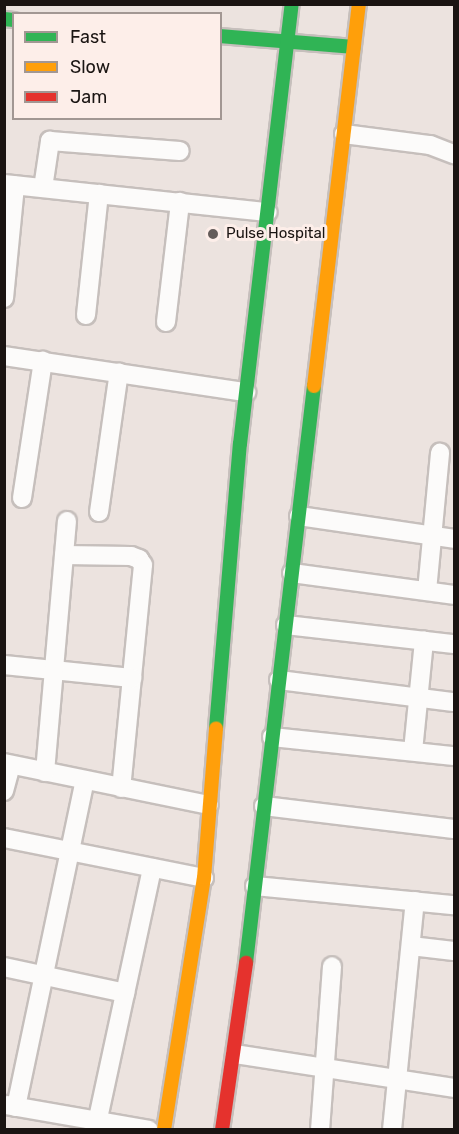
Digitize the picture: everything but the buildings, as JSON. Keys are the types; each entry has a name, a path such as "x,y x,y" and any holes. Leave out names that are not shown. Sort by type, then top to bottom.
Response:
{"main road":[{"path":"164,1130 204,878 246,392 292,4"},
{"path":"222,1130 235,1054 359,4"},
{"path":"222,36 354,47"}],"street":[{"path":"344,134 430,145 454,154"},
{"path":"43,188 50,141 180,151"},
{"path":"4,298 10,185 268,212"},
{"path":"86,315 99,194"},
{"path":"166,322 180,202"},
{"path":"4,356 246,392"},
{"path":"22,498 43,361"},
{"path":"99,512 118,372"},
{"path":"427,591 440,453"},
{"path":"298,516 454,538"},
{"path":"45,772 67,520"},
{"path":"64,555 139,559 143,565 121,788"},
{"path":"292,573 454,594"},
{"path":"285,625 454,644"},
{"path":"413,751 424,641"},
{"path":"4,665 132,678"},
{"path":"279,680 454,702"},
{"path":"272,737 454,756"},
{"path":"4,791 8,764 209,805"},
{"path":"86,780 10,1106 97,1123 149,1130"},
{"path":"264,806 454,829"},
{"path":"4,838 204,878"},
{"path":"97,1123 152,868"},
{"path":"255,886 454,905"},
{"path":"392,1130 415,902"},
{"path":"411,946 454,951"},
{"path":"320,1130 332,966"},
{"path":"4,967 125,993"},
{"path":"235,1054 454,1088"}],"traffic: fast":[{"path":"216,728 240,444 292,4"},
{"path":"4,19 12,20"},
{"path":"222,36 354,47"},
{"path":"246,963 314,386"}],"traffic: slow":[{"path":"314,386 359,4"},
{"path":"164,1130 204,878 216,728"}],"traffic: jam":[{"path":"222,1130 246,963"}],"place":[{"name":"Pulse Hospital","path":"213,234"}]}
